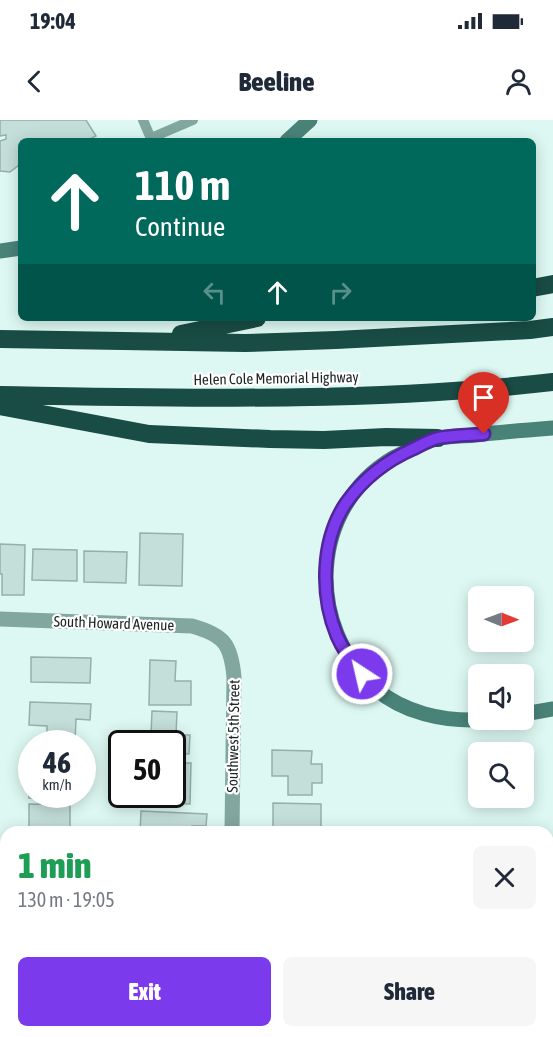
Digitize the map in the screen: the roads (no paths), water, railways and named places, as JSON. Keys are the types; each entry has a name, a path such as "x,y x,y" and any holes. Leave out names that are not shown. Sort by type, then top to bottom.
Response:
{"highway":[{"path":"536,287 553,284"},
{"path":"150,341 243,321"},
{"path":"0,339 245,343 530,330 553,327"},
{"name":"Helen Cole Memorial Highway","path":"0,396 244,398 443,391 553,382"},
{"path":"0,406 149,434 270,440 438,438"}],"main road":[{"path":"294,138 310,120"},
{"path":"0,251 18,248"},
{"path":"536,282 553,284"},
{"path":"468,719 440,718 417,712 398,703 377,690 348,656 331,618 327,596 327,555 335,527 346,503 371,475 390,460 438,438 553,428"},
{"path":"534,712 553,709"}],"street":[{"name":"South Howard Avenue","path":"0,619 192,626 208,631 224,641"},
{"name":"Southwest 5th Street","path":"224,641 230,653 234,677 232,826"}],"lane":[{"path":"143,120 152,138"},
{"path":"154,138 193,120"}]}
